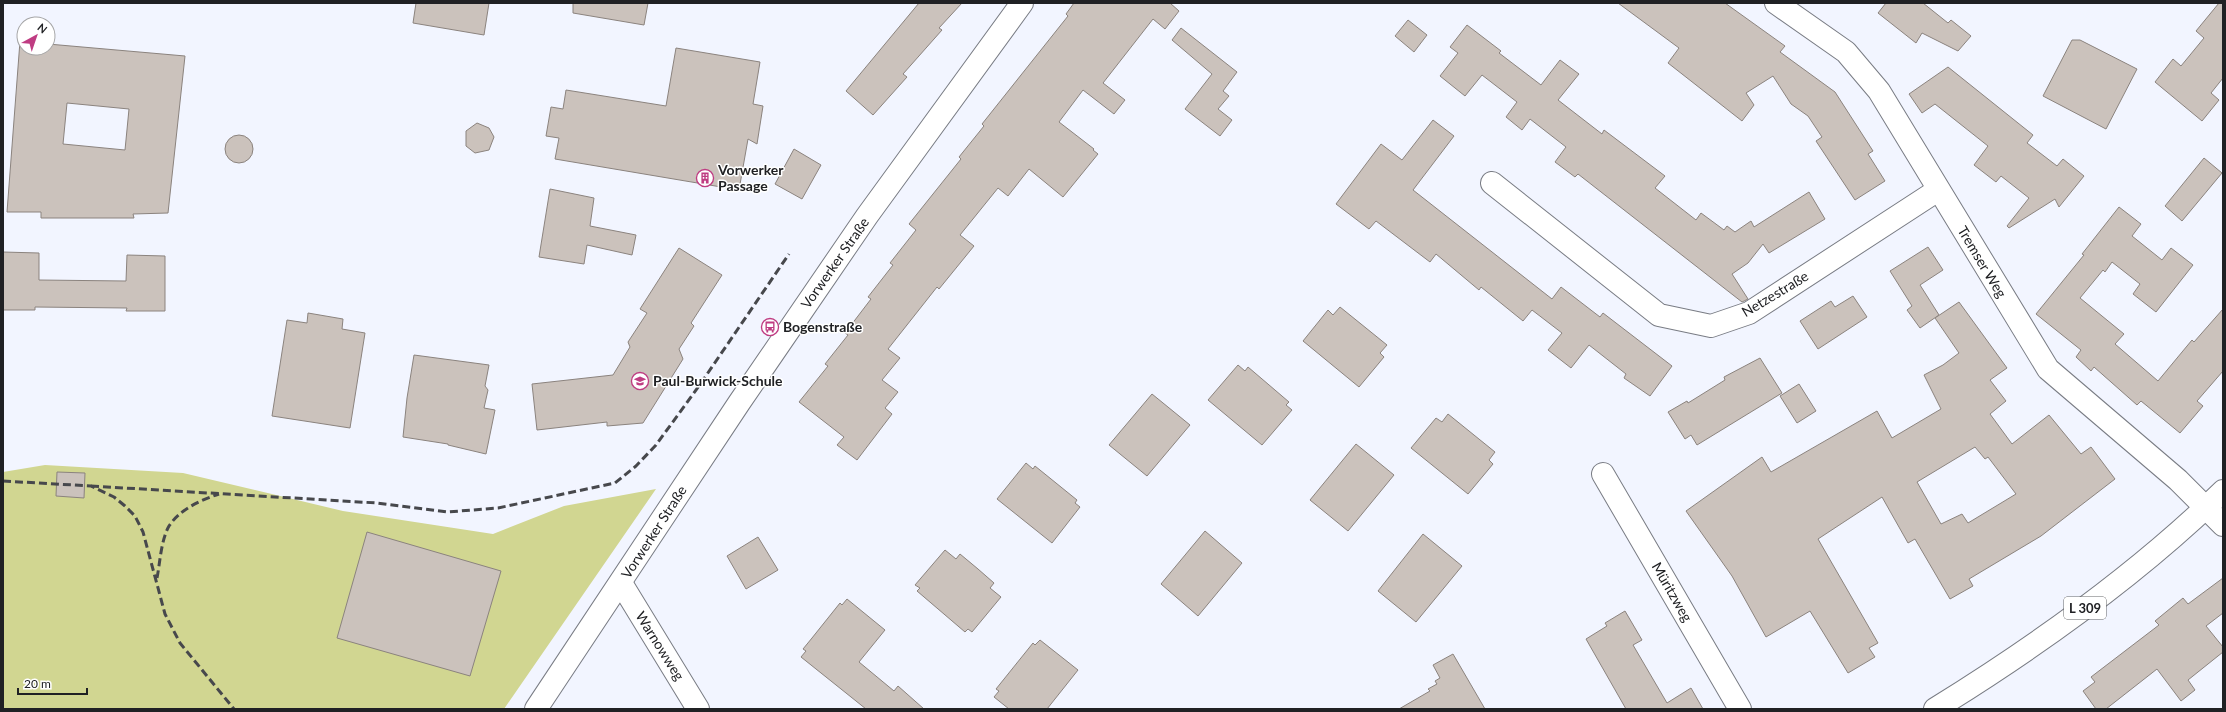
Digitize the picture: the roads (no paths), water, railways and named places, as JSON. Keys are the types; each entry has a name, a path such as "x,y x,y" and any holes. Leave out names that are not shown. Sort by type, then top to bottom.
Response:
{"street":[{"name":"Vorwerker Straße","path":"536,709 739,403 867,216 1022,3"},
{"name":"Tremser Weg","path":"1776,3 1846,52 1879,91 2048,369 2178,480 2223,525"},
{"name":"Netzestraße","path":"1492,183 1659,315 1711,326 1749,313 1938,190"},
{"name":"Müritzweg","path":"1603,474 1740,709"},
{"name":"L 309","path":"1935,709 1977,683 2093,603 2206,508 2223,491"},
{"name":"Warnowweg","path":"621,583 698,709"}],"railway":[{"path":"91,486 377,503 447,512 498,508 615,483 636,466 656,445 699,386 789,254"},
{"path":"3,481 91,486 114,497 125,506 135,516 143,532 165,614 180,643 234,709"},
{"path":"157,578 162,545 169,526 179,515 191,506 219,494"}],"place":[{"name":"Vorwerker Passage","path":"705,178"},
{"name":"Bogenstraße","path":"770,327"},
{"name":"Paul-Burwick-Schule","path":"640,381"}]}
